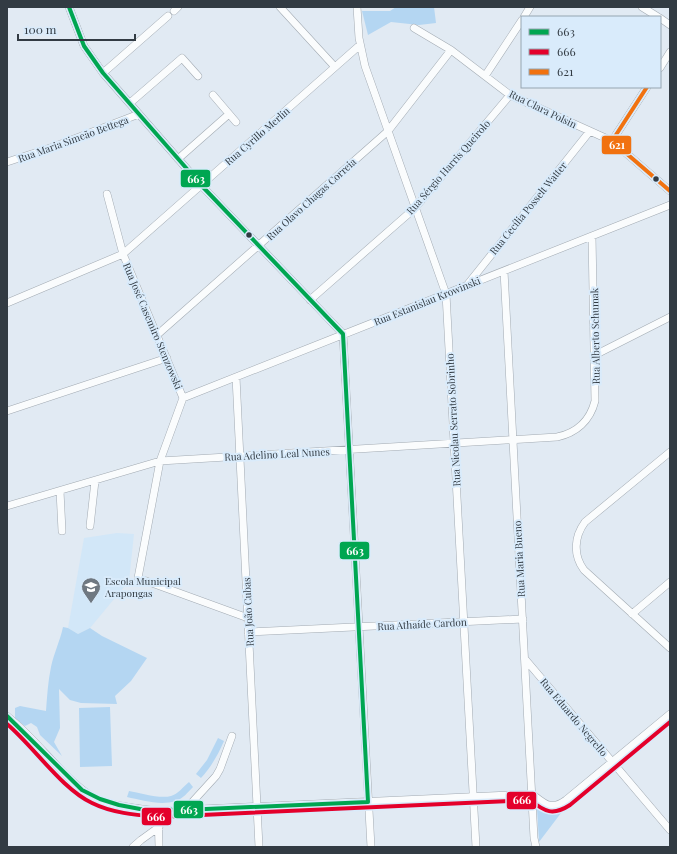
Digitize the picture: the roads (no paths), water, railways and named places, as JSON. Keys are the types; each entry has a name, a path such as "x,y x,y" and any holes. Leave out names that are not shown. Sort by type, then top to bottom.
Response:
{"street":[{"path":"69,7 84,46 103,73 201,185 343,334 370,847"},
{"path":"280,7 335,67"},
{"name":"Rua Nicolau Serrato Sobrinho","path":"357,7 360,45 369,76 446,294 476,847"},
{"path":"524,16 530,7"},
{"path":"642,7 656,16"},
{"path":"103,73 168,16"},
{"path":"661,19 670,25"},
{"path":"485,76 521,21"},
{"name":"Rua Clara Polsin","path":"414,28 450,50 510,94 612,141 670,191"},
{"name":"Rua Cyrillo Merlin","path":"7,303 123,254 360,45"},
{"name":"Rua Olavo Chagas Correia","path":"157,335 388,131 450,50"},
{"path":"661,66 670,52"},
{"path":"130,104 182,58 198,76"},
{"path":"612,141 646,88"},
{"name":"Rua Sérgio Harris Queirolo","path":"310,300 415,208 510,94"},
{"path":"213,95 236,122"},
{"name":"Rua Maria Simeão Bettega","path":"7,162 53,147 139,114"},
{"path":"178,159 229,114"},
{"name":"Rua Cecília Posselt Watter","path":"466,286 590,131"},
{"name":"Rua José Casemiro Stenzowski","path":"107,194 123,254 184,398 160,462 138,578 248,618"},
{"name":"Rua Estanislau Krowinski","path":"184,398 670,205"},
{"name":"Rua Alberto Schumak","path":"576,430 588,418 593,410 596,392 592,236"},
{"name":"Rua Maria Bueno","path":"504,271 536,847"},
{"path":"595,355 670,317"},
{"path":"7,411 167,358"},
{"name":"Rua João Cubas","path":"236,377 259,847"},
{"name":"Rua Adelino Leal Nunes","path":"7,506 160,462 557,437 568,435 576,430"},
{"path":"670,452 591,517 581,527 576,541 576,556 584,570 670,648"},
{"path":"90,526 95,481"},
{"path":"60,491 62,531"},
{"path":"632,614 670,582"},
{"name":"Rua Athaíde Cardon","path":"248,632 523,619"},
{"name":"Rua Eduardo Negrello","path":"525,659 670,830"},
{"path":"7,716 70,779 94,798 112,804 158,811 532,794 550,806 555,806 561,804 670,714"},
{"path":"185,810 216,776 222,765 232,736"},
{"path":"158,811 160,847"},
{"path":"133,847 159,827"}],"place":[{"name":"Escola Municipal Arapongas","path":"91,604"}]}
